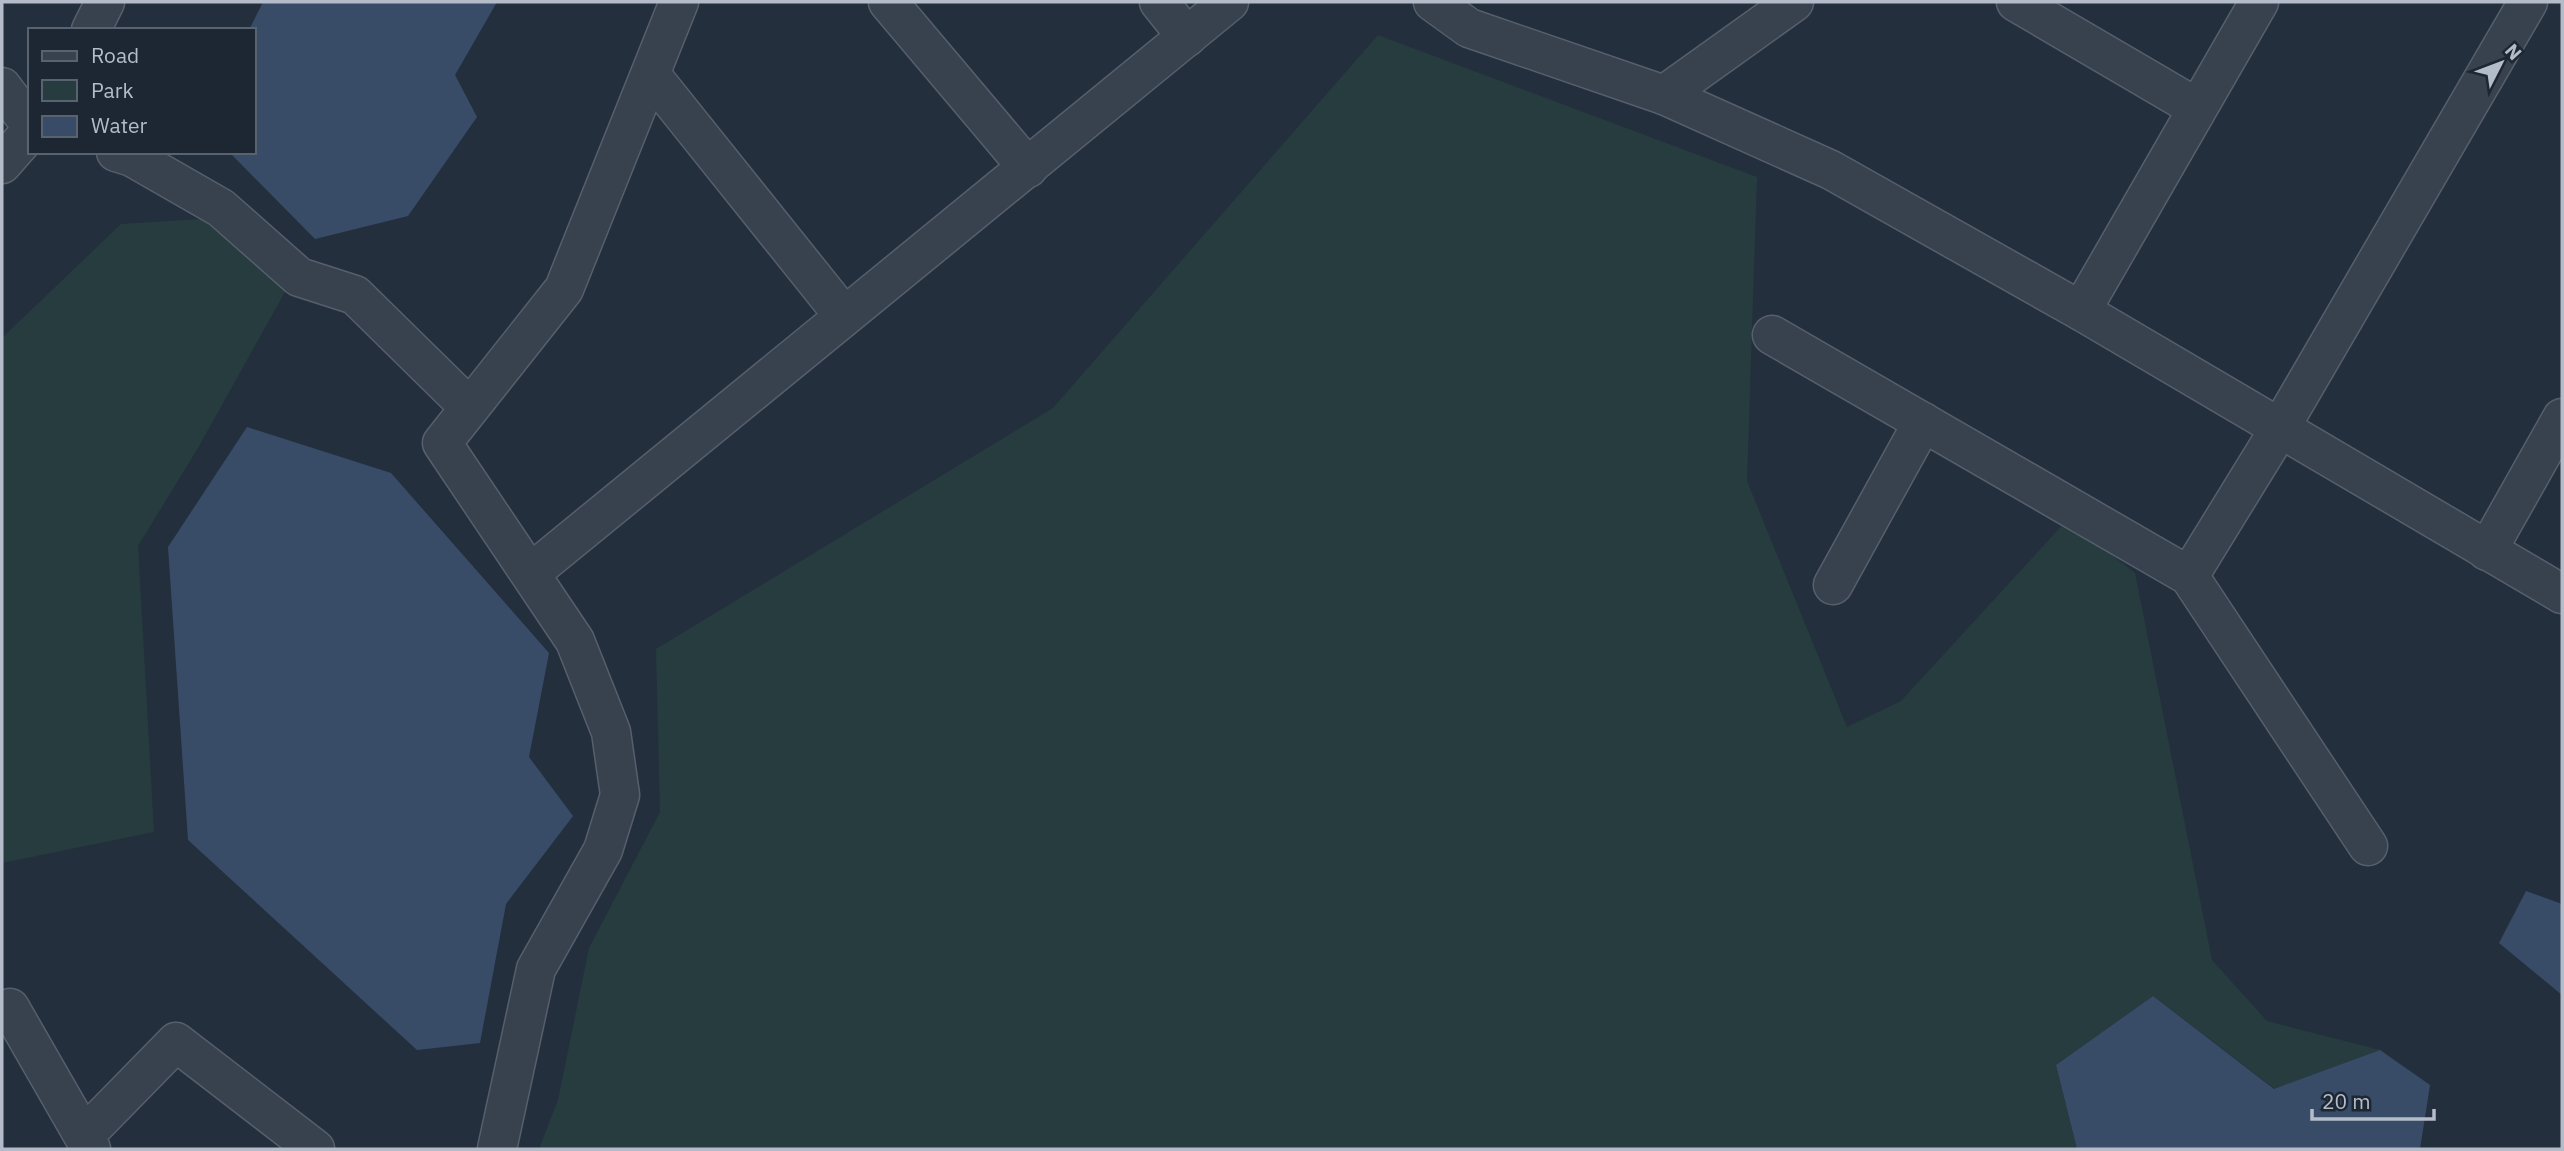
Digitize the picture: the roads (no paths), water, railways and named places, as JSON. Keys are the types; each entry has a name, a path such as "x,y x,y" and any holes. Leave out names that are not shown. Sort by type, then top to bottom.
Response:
{"street":[{"path":"92,28 105,2"},
{"path":"497,1149 536,969 603,850 620,795 611,732 575,640 532,572 442,443 468,406 564,289 679,2"},
{"path":"888,2 1028,168"},
{"path":"1159,2 1187,37"},
{"path":"532,572 1229,2"},
{"path":"1433,2 1469,28 1664,95 1830,170 2081,312 2562,594"},
{"path":"1664,95 1794,2"},
{"path":"2016,2 2197,108"},
{"path":"2081,312 2259,2"},
{"path":"2189,576 2280,428 2528,2"},
{"path":"651,75 844,316"},
{"path":"2,87 28,121"},
{"path":"2,164 28,134"},
{"path":"122,154 221,208 299,277 355,295 468,406"},
{"path":"1772,335 2189,576 2368,846"},
{"path":"2487,551 2562,418"},
{"path":"1832,585 1923,422"},
{"path":"2,1013 10,1008 88,1142 176,1042 315,1149"}],"water":[{"path":"263,2 497,2 455,75 477,117 408,216 315,239 231,154 256,154 256,28 250,28"},
{"path":"247,427 391,473 549,653 529,757 573,816 506,904 480,1043 417,1050 188,840 168,547"},
{"path":"2526,891 2562,904 2562,995 2499,943"},
{"path":"2153,996 2274,1089 2380,1050 2430,1085 2420,1149 2077,1149 2056,1065"}]}
